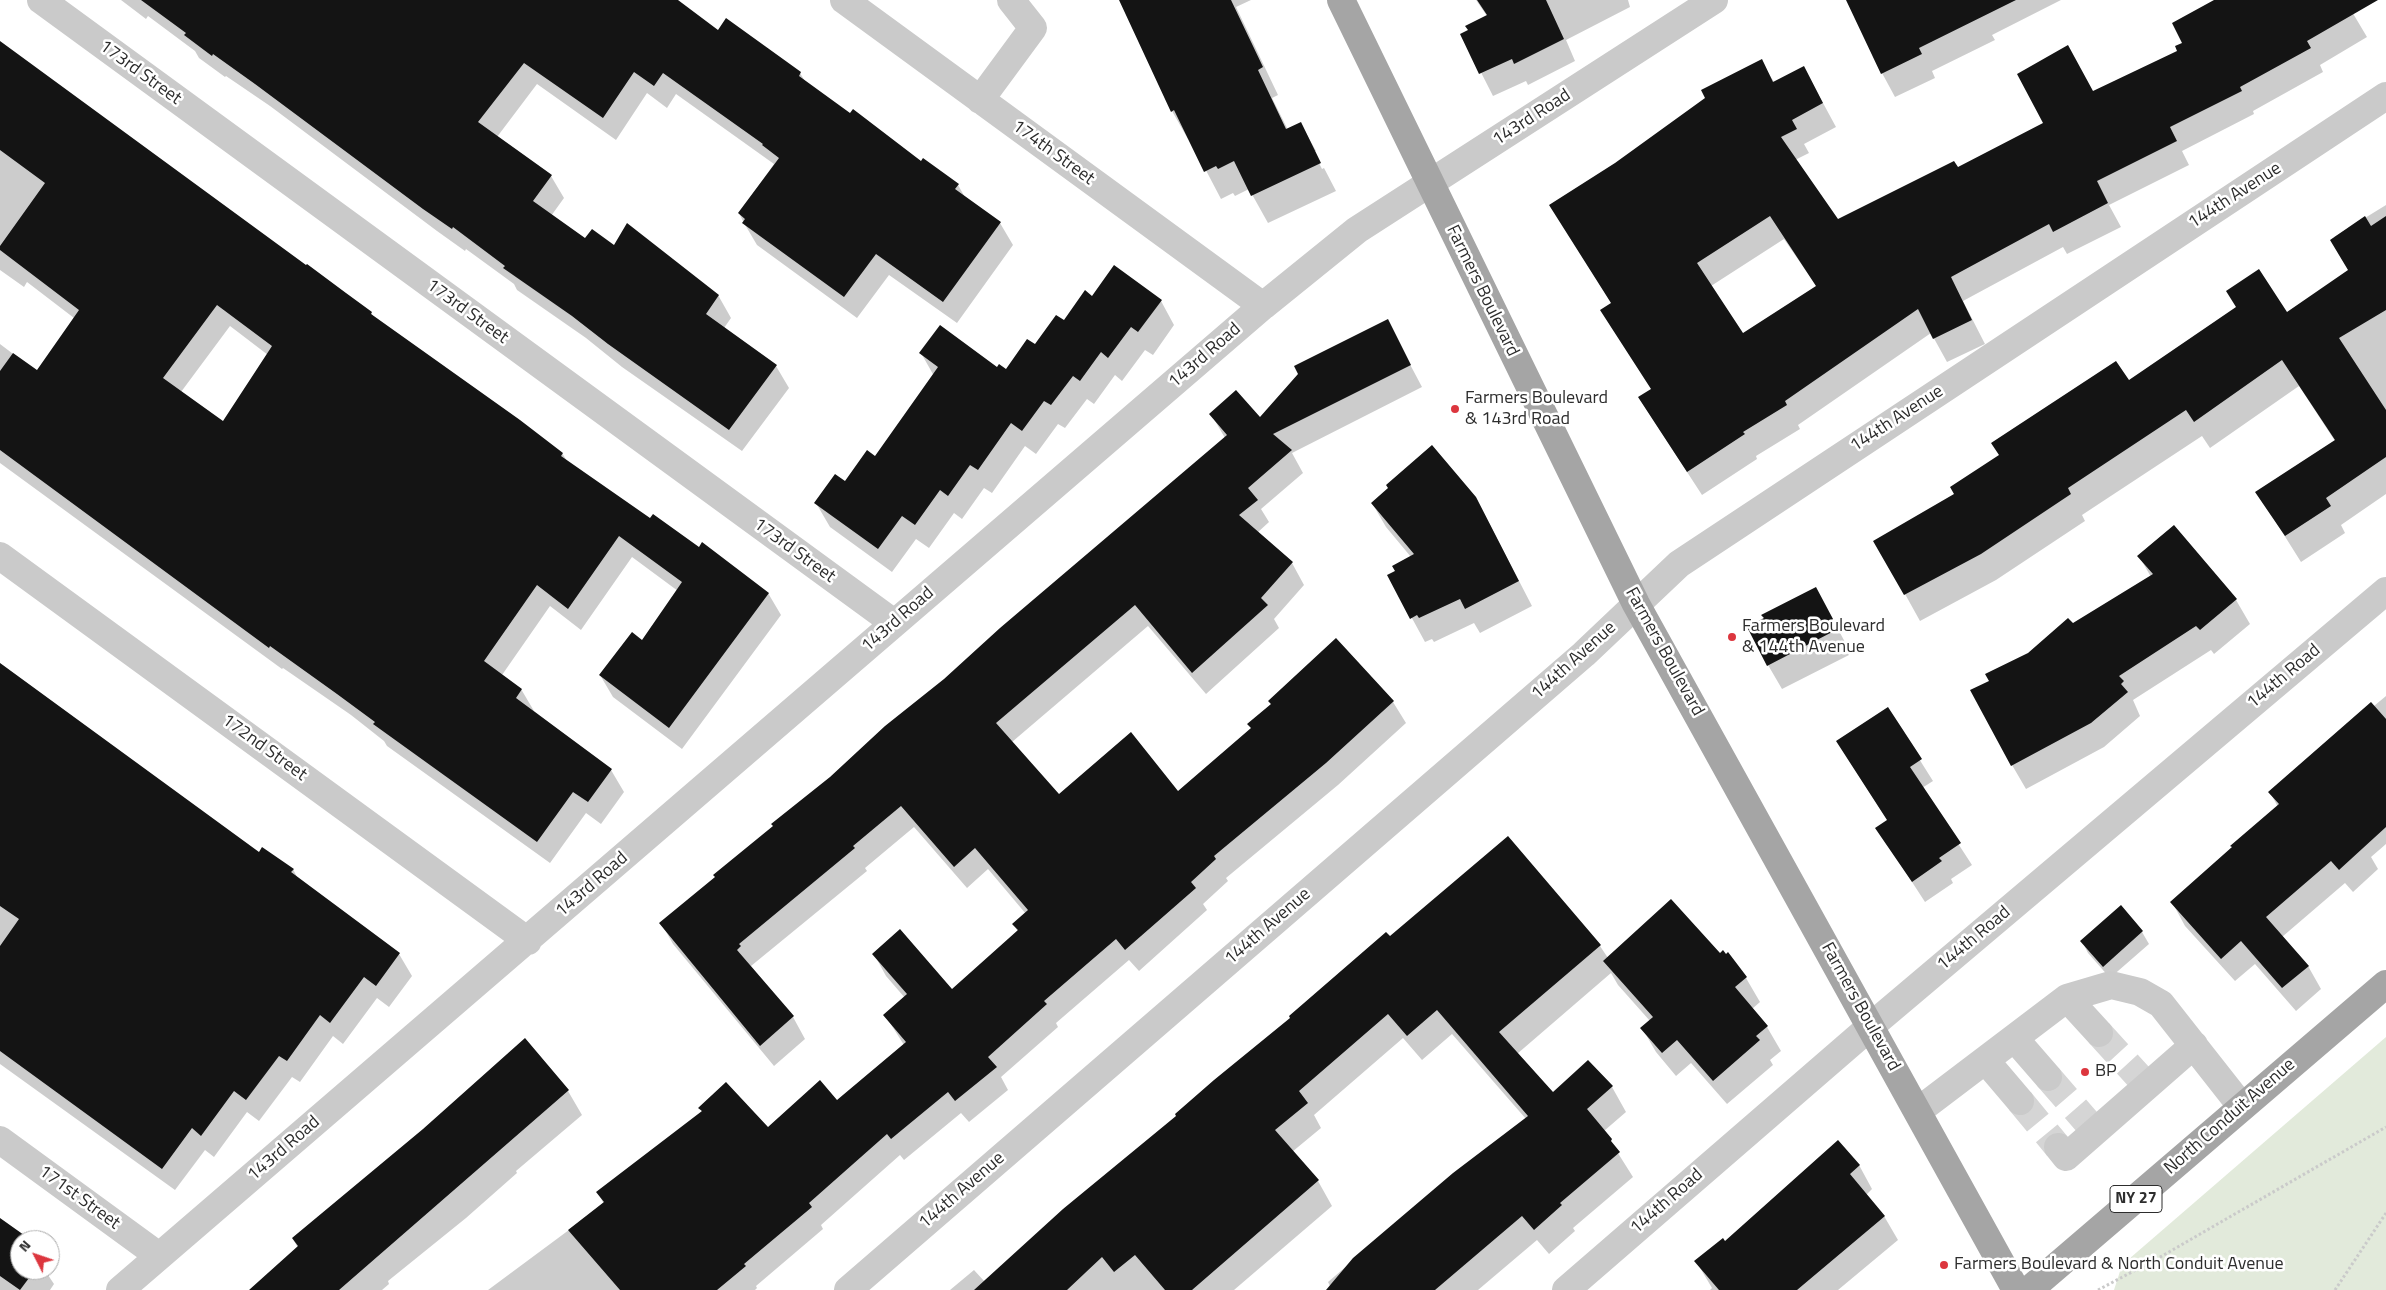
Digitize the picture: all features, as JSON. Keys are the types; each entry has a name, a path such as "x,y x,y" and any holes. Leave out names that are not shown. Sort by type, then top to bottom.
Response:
{"main road":[{"name":"Farmers Boulevard","path":"1341,0 1429,184 1636,604 2016,1290"},
{"name":"North Conduit Avenue","path":"2029,1290 2386,984"}],"street":[{"name":"173rd Street","path":"41,0 894,623"},
{"name":"174th Street","path":"844,0 1263,306"},
{"path":"980,100 1033,28 1011,0"},
{"name":"143rd Road","path":"120,1290 528,941 1263,306 1357,230 1714,0"},
{"name":"144th Avenue","path":"848,1290 1584,654 1679,564 2386,96"},
{"name":"172nd Street","path":"0,556 528,941"},
{"name":"144th Road","path":"1566,1290 1871,1026 2386,591"},
{"path":"1918,1111 2067,998 2111,985 2140,992 2161,1004 2242,1108"},
{"path":"2067,998 2099,1033"},
{"path":"2015,1039 2048,1077"},
{"path":"2058,1147 2066,1157 2091,1127 2144,1082 2194,1045"},
{"path":"1986,1061 2020,1101"},
{"name":"171st Street","path":"0,1140 158,1256"}],"path":[{"path":"2098,1290 2162,1256 2386,1126"},
{"path":"2335,1290 2386,1213"}],"green space":[{"path":"2386,1037 2386,1290 2114,1290 2122,1265"}],"building":[{"path":"141,0 678,0 718,30 726,18 801,72 799,76 850,113 853,109 921,161 923,158 959,184 955,189 1001,222 943,302 876,254 844,297 742,223 745,219 738,213 779,158 763,144 663,73 654,86 634,72 603,118 524,63 478,122 552,175 533,201 585,238 592,229 614,245 627,223 719,295 706,314 777,365 729,430 503,268 505,266 453,227 452,229 423,209 255,84 213,54 212,56 184,35 186,33"},
{"path":"1119,0 1231,0 1263,67 1258,70 1286,129 1301,122 1321,163 1251,196 1234,161 1218,169 1216,166 1204,172 1174,110 1171,112"},
{"path":"1477,0 1546,0 1564,39 1514,64 1512,59 1479,74 1460,34 1468,30 1465,26 1487,15"},
{"path":"1846,0 2016,0 1919,48 1922,54 1881,74"},
{"path":"2214,0 2378,0 2307,41 2311,48 2240,87 2242,91 2170,127 2177,141 2097,181 2108,203 2053,232 2049,224 1951,277 1972,320 1933,339 1918,309 1785,401 1787,405 1743,432 1745,434 1687,472 1638,397 1651,389 1600,310 1611,303 1549,205 1615,163 1705,98 1701,90 1762,59 1773,82 1804,66 1823,103 1792,120 1797,129 1781,137 1838,219 1954,161 1958,167 2043,123 2017,74 2068,45 2093,91 2177,51 2175,46 2182,43 2172,23","holes":["1770,216 1816,286 1743,333 1697,263"]},
{"path":"0,41 307,264 372,312 371,314 520,420 563,453 561,456 650,518 653,514 699,547 702,542 769,593 669,728 599,675 632,632 642,640 682,582 619,536 568,609 537,585 484,661 522,689 516,698 612,769 588,802 573,792 537,842 373,724 375,722 337,694 270,646 269,648 0,450 0,371 13,353 37,370 79,310 0,250 0,246 45,183 0,150","holes":["217,305 272,346 223,421 163,378"]},
{"path":"2365,216 2371,226 2386,216 2386,310 2339,338 2386,410 2386,457 2326,498 2331,506 2285,536 2255,492 2335,440 2282,360 2194,422 2186,410 2068,488 2071,494 1981,554 1904,595 1873,541 1954,494 1950,487 1999,455 1991,443 2116,361 2129,380 2236,307 2226,291 2259,269 2287,312 2348,270 2330,240"},
{"path":"1114,265 1162,300 1138,332 1131,327 1108,358 1101,352 1080,381 1073,376 1051,405 1044,401 1022,431 1011,423 978,470 970,465 948,496 940,490 915,525 902,516 878,549 814,503 835,474 845,481 867,450 875,456 938,367 919,353 940,325 997,367 999,364 1006,369 1027,339 1035,344 1056,315 1064,320 1085,290 1092,296"},
{"path":"1388,319 1411,365 1273,434 1292,450 1248,488 1258,500 1239,515 1293,562 1261,598 1268,605 1192,673 1135,605 996,723 1059,794 1131,732 1178,791 1251,728 1247,724 1271,704 1268,701 1336,638 1394,701 1326,763 1214,856 1216,859 1191,882 1196,888 1125,950 1116,939 1044,1001 1047,1004 988,1057 997,1067 955,1101 948,1092 891,1139 887,1134 809,1203 812,1207 744,1264 746,1266 717,1290 620,1290 568,1230 604,1202 596,1192 702,1111 698,1108 726,1082 768,1127 820,1080 837,1100 906,1042 883,1015 907,994 872,954 900,929 952,989 1018,930 1012,924 1028,910 975,848 954,867 901,806 853,846 855,848 739,944 741,946 737,950 794,1016 760,1046 659,923 715,877 713,875 773,826 771,824 830,777 885,726 944,679 1000,628 1227,435 1209,414 1236,390 1260,417 1298,374 1294,366"},
{"path":"1432,445 1476,497 1519,581 1465,609 1460,599 1419,618 1417,615 1410,619 1387,575 1395,571 1392,566 1414,554 1371,503 1388,488 1386,485"},
{"path":"2174,525 2237,599 2200,630 2196,626 2119,676 2124,681 2121,684 2128,692 2091,723 2011,766 1970,690 1989,681 1985,674 2028,653 2068,618 2073,623 2153,574 2137,556"},
{"path":"1816,587 1833,619 1831,621 1836,630 1767,666 1747,627 1764,618 1761,615"},
{"path":"0,663 259,852 262,847 294,869 291,872 400,953 376,986 364,977 330,1023 320,1015 287,1061 279,1056 246,1100 234,1091 201,1136 192,1128 162,1169 0,1051 0,946 19,919 0,906"},
{"path":"2371,702 2386,719 2386,827 2339,870 2331,861 2266,917 2309,966 2282,988 2241,941 2221,959 2170,902 2232,847 2230,846 2279,804 2268,792"},
{"path":"1888,707 1922,759 1910,767 1961,843 1939,858 1942,861 1912,882 1875,828 1887,820 1836,741"},
{"path":"1508,836 1601,945 1499,1032 1553,1092 1588,1060 1613,1086 1587,1109 1612,1139 1611,1141 1620,1152 1560,1203 1562,1205 1534,1230 1522,1216 1435,1290 1326,1290 1353,1258 1453,1173 1528,1116 1437,1010 1407,1036 1388,1014 1299,1091 1308,1103 1275,1130 1319,1180 1192,1290 1165,1290 1135,1255 1114,1272 1102,1257 1067,1290 974,1290 1063,1209 1176,1116 1175,1114 1290,1018 1289,1016 1386,932 1390,936"},
{"path":"1671,899 1720,953 1723,950 1726,954 1728,952 1747,977 1735,987 1768,1026 1756,1036 1760,1040 1713,1081 1677,1040 1662,1053 1640,1028 1653,1017 1603,961"},
{"path":"2121,905 2143,931 2103,967 2080,941"},
{"path":"525,1038 569,1090 339,1290 249,1290 298,1246 292,1238 423,1129"},
{"path":"1838,1140 1860,1165 1850,1174 1885,1216 1797,1290 1719,1290 1694,1261 1723,1238 1725,1241"},
{"path":"0,1218 17,1230 10,1230 10,1280 28,1280 20,1290 0,1276"}],"tunnel":[{"path":"2099,1033 2140,1078"},
{"path":"2048,1077 2087,1122"},
{"path":"2020,1101 2058,1147"}],"place":[{"name":"Farmers Boulevard & 143rd Road","path":"1455,409"},
{"name":"Farmers Boulevard & 144th Avenue","path":"1732,637"},
{"name":"BP","path":"2085,1072"},
{"name":"Farmers Boulevard & North Conduit Avenue","path":"1944,1265"}]}
